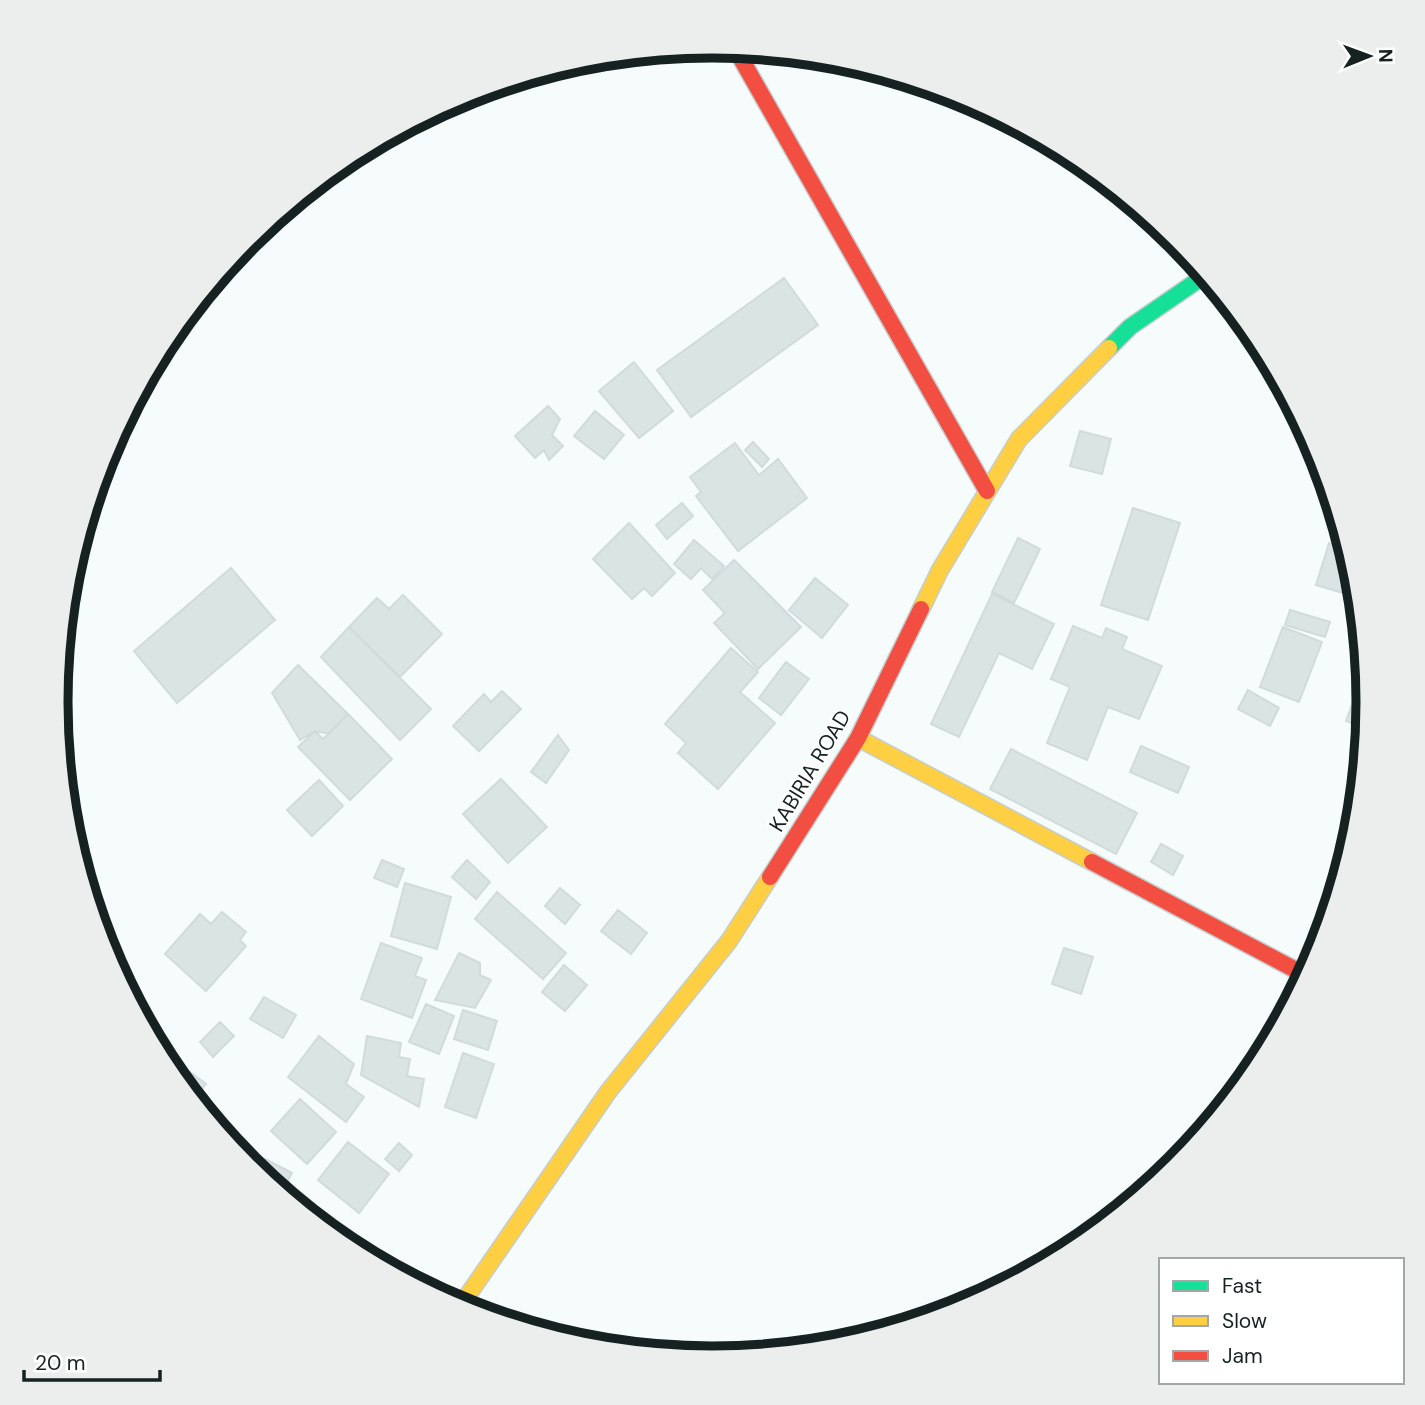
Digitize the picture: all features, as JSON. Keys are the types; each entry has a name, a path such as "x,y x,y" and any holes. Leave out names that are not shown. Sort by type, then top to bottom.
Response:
{"main road":[{"path":"741,59 987,491"},
{"name":"KABIRIA ROAD","path":"465,1298 608,1092 729,942 858,738 940,570 1019,439 1130,327 1199,279"},
{"path":"858,738 1298,971"}],"building":[{"path":"784,278 818,325 691,417 657,370"},
{"path":"634,362 673,411 639,438 599,391"},
{"path":"548,406 560,419 552,435 563,446 549,460 544,450 535,458 515,436"},
{"path":"595,411 624,435 604,459 574,436"},
{"path":"1080,431 1111,439 1102,474 1070,466"},
{"path":"753,442 769,459 762,467 745,450"},
{"path":"735,443 759,475 778,459 807,498 738,551 696,496 701,492 690,477"},
{"path":"682,503 693,516 667,539 656,525"},
{"path":"1133,508 1180,523 1148,620 1101,605"},
{"path":"629,523 675,573 652,596 644,588 632,599 593,559"},
{"path":"1018,538 1040,549 1014,603 992,592"},
{"path":"694,540 724,566 712,579 701,568 691,579 674,564"},
{"path":"1329,543 1337,545 1348,595 1316,585"},
{"path":"734,560 801,627 758,669 714,623 725,613 703,590"},
{"path":"231,568 275,620 177,703 134,651"},
{"path":"815,578 848,605 822,638 789,610"},
{"path":"992,594 1054,624 1032,669 999,653 959,737 931,724"},
{"path":"403,595 442,634 400,677 349,627 377,598 389,609"},
{"path":"1290,610 1330,622 1325,637 1285,625"},
{"path":"1073,626 1102,638 1106,628 1127,637 1122,649 1162,666 1139,719 1108,707 1087,760 1047,743 1070,687 1051,679"},
{"path":"349,627 431,709 400,740 321,657"},
{"path":"1283,627 1322,642 1299,702 1260,687"},
{"path":"731,648 758,672 740,692 775,723 718,789 678,753 686,743 665,724"},
{"path":"786,662 809,679 781,715 759,698"},
{"path":"298,665 348,714 329,734 315,731 300,740 272,693"},
{"path":"1248,690 1279,708 1270,726 1238,709"},
{"path":"502,691 521,709 479,751 453,726 484,694 491,702"},
{"path":"1357,692 1356,725 1346,721"},
{"path":"348,714 392,759 350,800 298,747 315,731 323,739"},
{"path":"558,735 569,750 546,783 531,772"},
{"path":"1141,746 1189,767 1178,793 1130,772"},
{"path":"1011,749 1137,813 1116,854 990,789"},
{"path":"501,779 547,827 508,863 463,814"},
{"path":"319,780 343,806 312,836 287,810"},
{"path":"1161,844 1183,856 1173,875 1151,862"},
{"path":"382,860 404,869 397,887 374,878"},
{"path":"467,860 490,882 476,899 452,877"},
{"path":"405,883 451,897 437,949 391,936"},
{"path":"560,888 580,905 565,924 545,906"},
{"path":"497,892 566,953 543,979 475,919"},
{"path":"618,910 647,933 631,954 601,931"},
{"path":"222,912 246,932 240,940 246,946 206,991 165,954 200,914 211,924"},
{"path":"381,943 422,958 415,976 426,980 412,1018 361,999"},
{"path":"1064,948 1093,957 1081,994 1052,984"},
{"path":"459,953 480,963 480,975 491,980 475,1008 435,1000"},
{"path":"564,965 587,985 565,1011 542,992"},
{"path":"264,997 296,1015 283,1038 250,1019"},
{"path":"426,1004 454,1016 439,1054 409,1042"},
{"path":"463,1010 497,1021 488,1050 454,1039"},
{"path":"220,1022 234,1036 213,1057 200,1042"},
{"path":"319,1036 354,1064 346,1084 364,1097 346,1122 288,1077"},
{"path":"367,1036 401,1043 399,1057 410,1059 407,1076 424,1079 419,1107 361,1075"},
{"path":"463,1053 494,1064 476,1118 445,1107"},
{"path":"190,1072 206,1084 199,1092 187,1076"},
{"path":"300,1099 336,1132 307,1164 271,1131"},
{"path":"348,1142 389,1174 359,1213 318,1180"},
{"path":"399,1143 412,1155 399,1171 385,1159"},
{"path":"265,1159 292,1173 285,1186 263,1163"}],"traffic: fast":[{"path":"1109,348 1130,327 1199,279"}],"traffic: slow":[{"path":"921,609 940,570 1019,439 1109,348"},
{"path":"858,738 1092,862"},
{"path":"466,1298 608,1092 729,941 770,877"}],"traffic: jam":[{"path":"741,59 987,491"},
{"path":"770,877 858,738 921,609"},
{"path":"1092,862 1298,971"}]}
